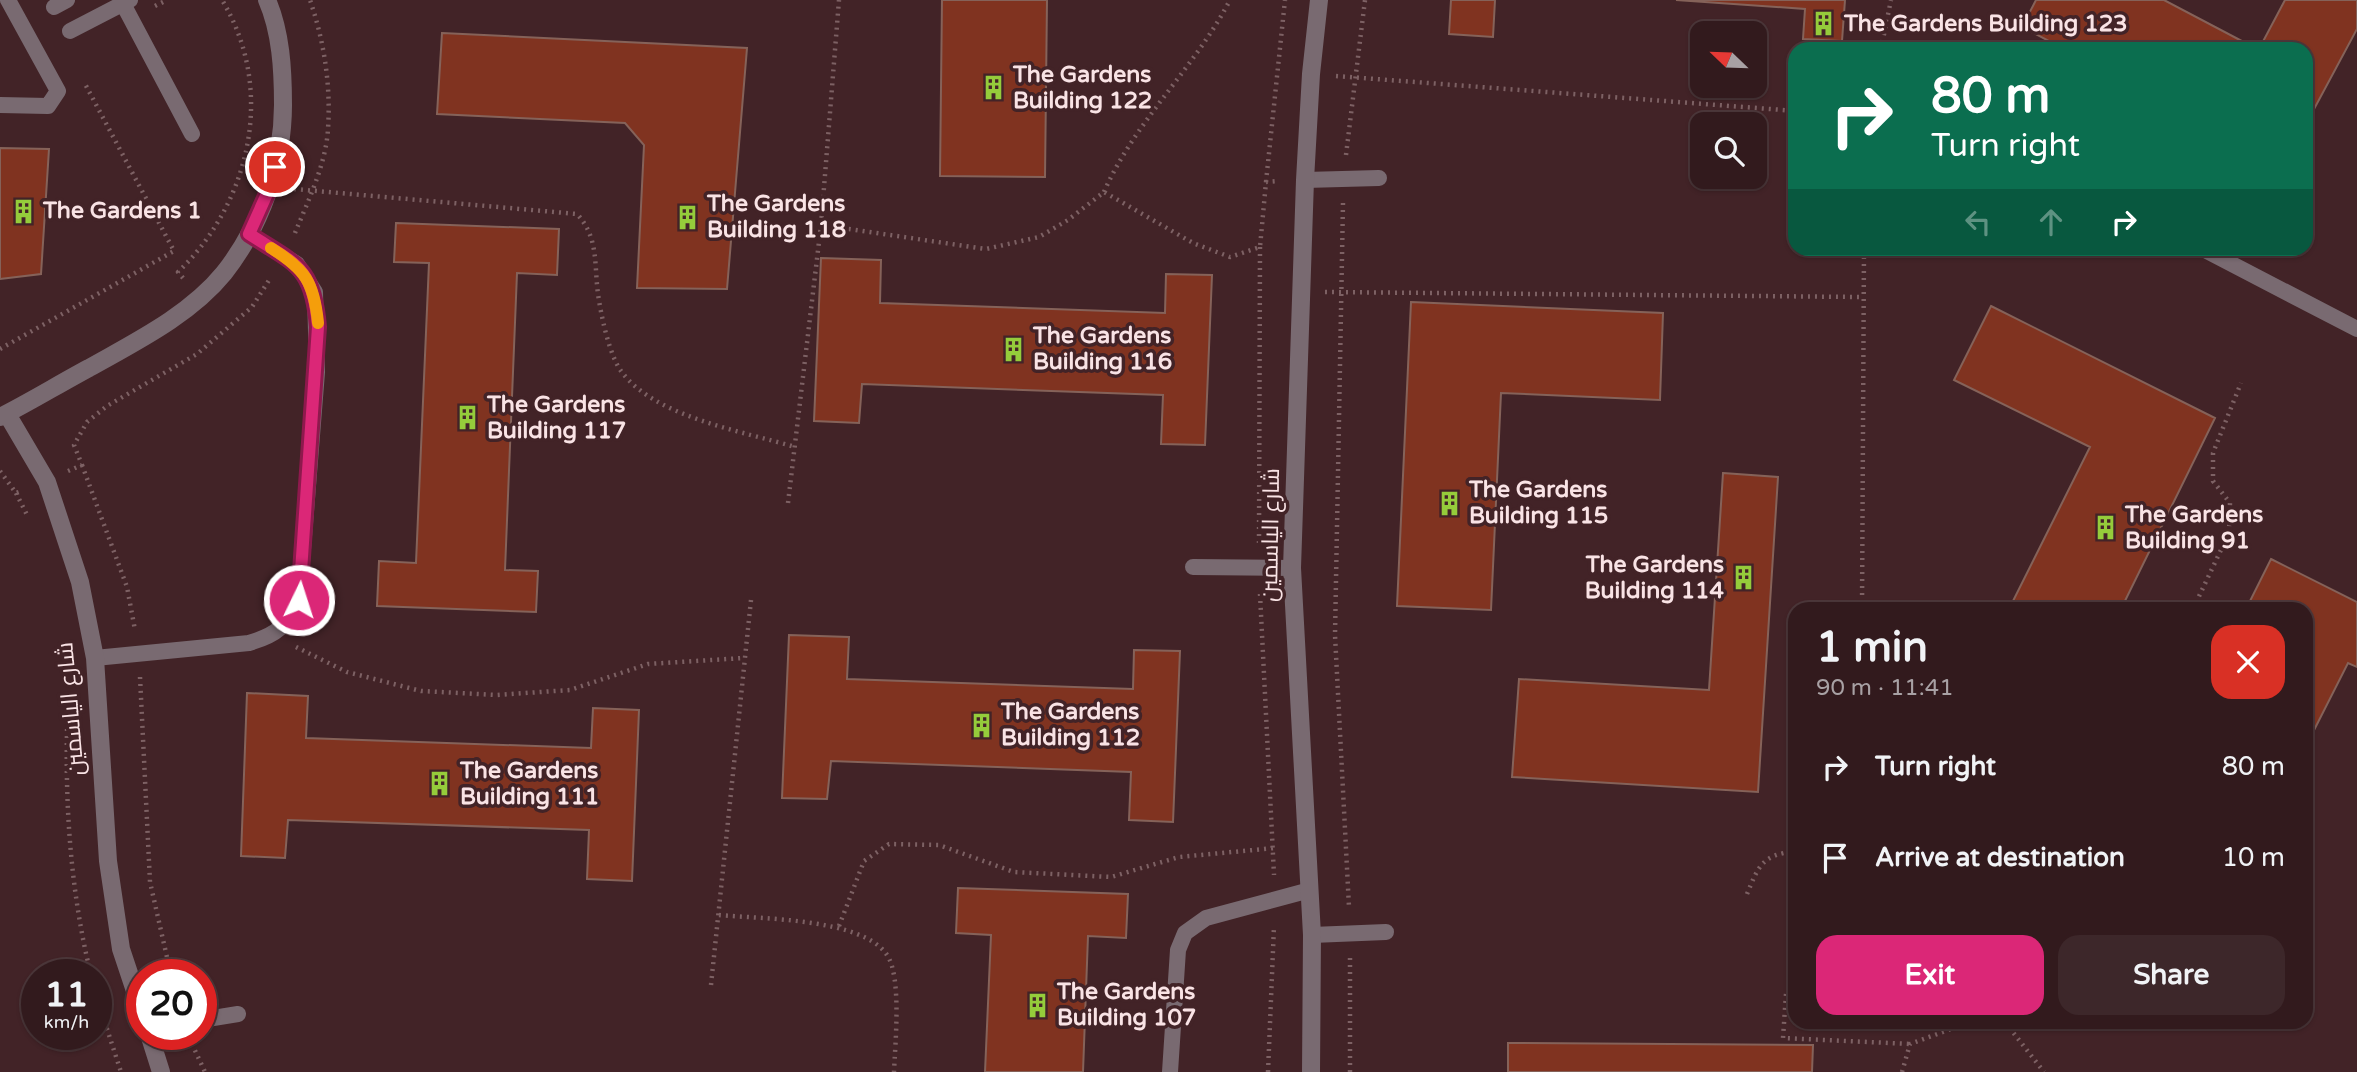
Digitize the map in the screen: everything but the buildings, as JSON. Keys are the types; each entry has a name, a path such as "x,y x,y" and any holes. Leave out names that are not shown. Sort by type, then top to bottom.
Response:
{"street":[{"path":"3,416 150,333 199,297 223,274 249,234 270,187 283,128 284,69 267,0"},
{"name":"شارع الياسمين","path":"1311,1072 1312,935 1292,568 1305,180 1311,74 1319,0"},
{"name":"شارع الياسمين","path":"3,416 47,482 80,582 94,658 108,860 121,949 126,964"},
{"path":"154,1050 161,1072"}],"lane":[{"path":"0,105 48,106 58,91 8,0"},
{"path":"71,31 126,5 192,134"},
{"path":"1305,180 1379,178"},
{"path":"94,658 249,643 273,636 287,623 299,600 318,327 315,292 297,264 249,234"},
{"path":"2216,256 2357,329"},
{"path":"1193,566 1292,568"},
{"path":"1170,1072 1178,950 1185,933 1206,918 1310,890"},
{"path":"1312,935 1386,932"},
{"path":"217,1017 239,1014"}],"path":[{"path":"126,5 167,0"},
{"path":"199,297 178,272 200,251 235,191 249,144 252,78 233,18 222,0"},
{"path":"788,503 821,225 839,0"},
{"path":"821,225 986,249 1039,237 1068,220 1104,192 1132,137 1195,58 1230,0"},
{"path":"1268,1072 1275,900 1259,568 1260,247 1285,0"},
{"path":"1350,1072 1351,933 1335,635 1344,179 1365,0"},
{"path":"1882,42 1891,0"},
{"path":"0,349 174,251 80,74"},
{"path":"1311,74 1788,110"},
{"path":"1266,182 1305,180"},
{"path":"270,187 577,214 589,226 594,242 603,324 620,370 648,397 680,412 794,447"},
{"path":"1104,192 1192,243 1230,257 1260,247"},
{"path":"1862,602 1864,256"},
{"path":"1303,292 1862,297"},
{"path":"2196,602 2229,533 2230,503 2213,481 2213,453 2241,383"},
{"path":"82,465 127,587 139,654 150,881 167,959"},
{"path":"16,492 33,528"},
{"path":"711,985 751,600"},
{"path":"273,636 347,672 421,691 484,694 570,690 648,664 744,658"},
{"path":"69,691 66,755 73,873 88,959"},
{"path":"839,926 864,860 889,844 939,845 1013,872 1111,877 1179,857 1307,845"},
{"path":"1747,894 1758,866 1776,854 1788,852"},
{"path":"719,915 839,926 862,934 887,955 896,994 894,1072"},
{"path":"1786,994 1783,1038 1910,1044 1951,1029"},
{"path":"2010,1029 2044,1072"},
{"path":"112,1044 121,1072"},
{"path":"1902,1072 1910,1044"},
{"path":"195,1050 205,1072"}],"slow traffic":[{"path":"271,248 297,264 315,292 318,323"}],"place":[{"name":"The Gardens Building 123","path":"1824,24"},
{"name":"The Gardens Building 122","path":"993,88"},
{"name":"The Gardens 1","path":"23,211"},
{"name":"The Gardens Building 118","path":"687,217"},
{"name":"The Gardens Building 116","path":"1013,349"},
{"name":"The Gardens Building 117","path":"467,418"},
{"name":"The Gardens Building 115","path":"1449,503"},
{"name":"The Gardens Building 91","path":"2105,528"},
{"name":"The Gardens Building 114","path":"1744,578"},
{"name":"The Gardens Building 112","path":"981,725"},
{"name":"The Gardens Building 111","path":"440,784"},
{"name":"The Gardens Building 107","path":"1037,1005"}],"route":[{"path":"275,167 270,187 249,234 297,264 315,292 318,327 317,372 299,600"}]}
